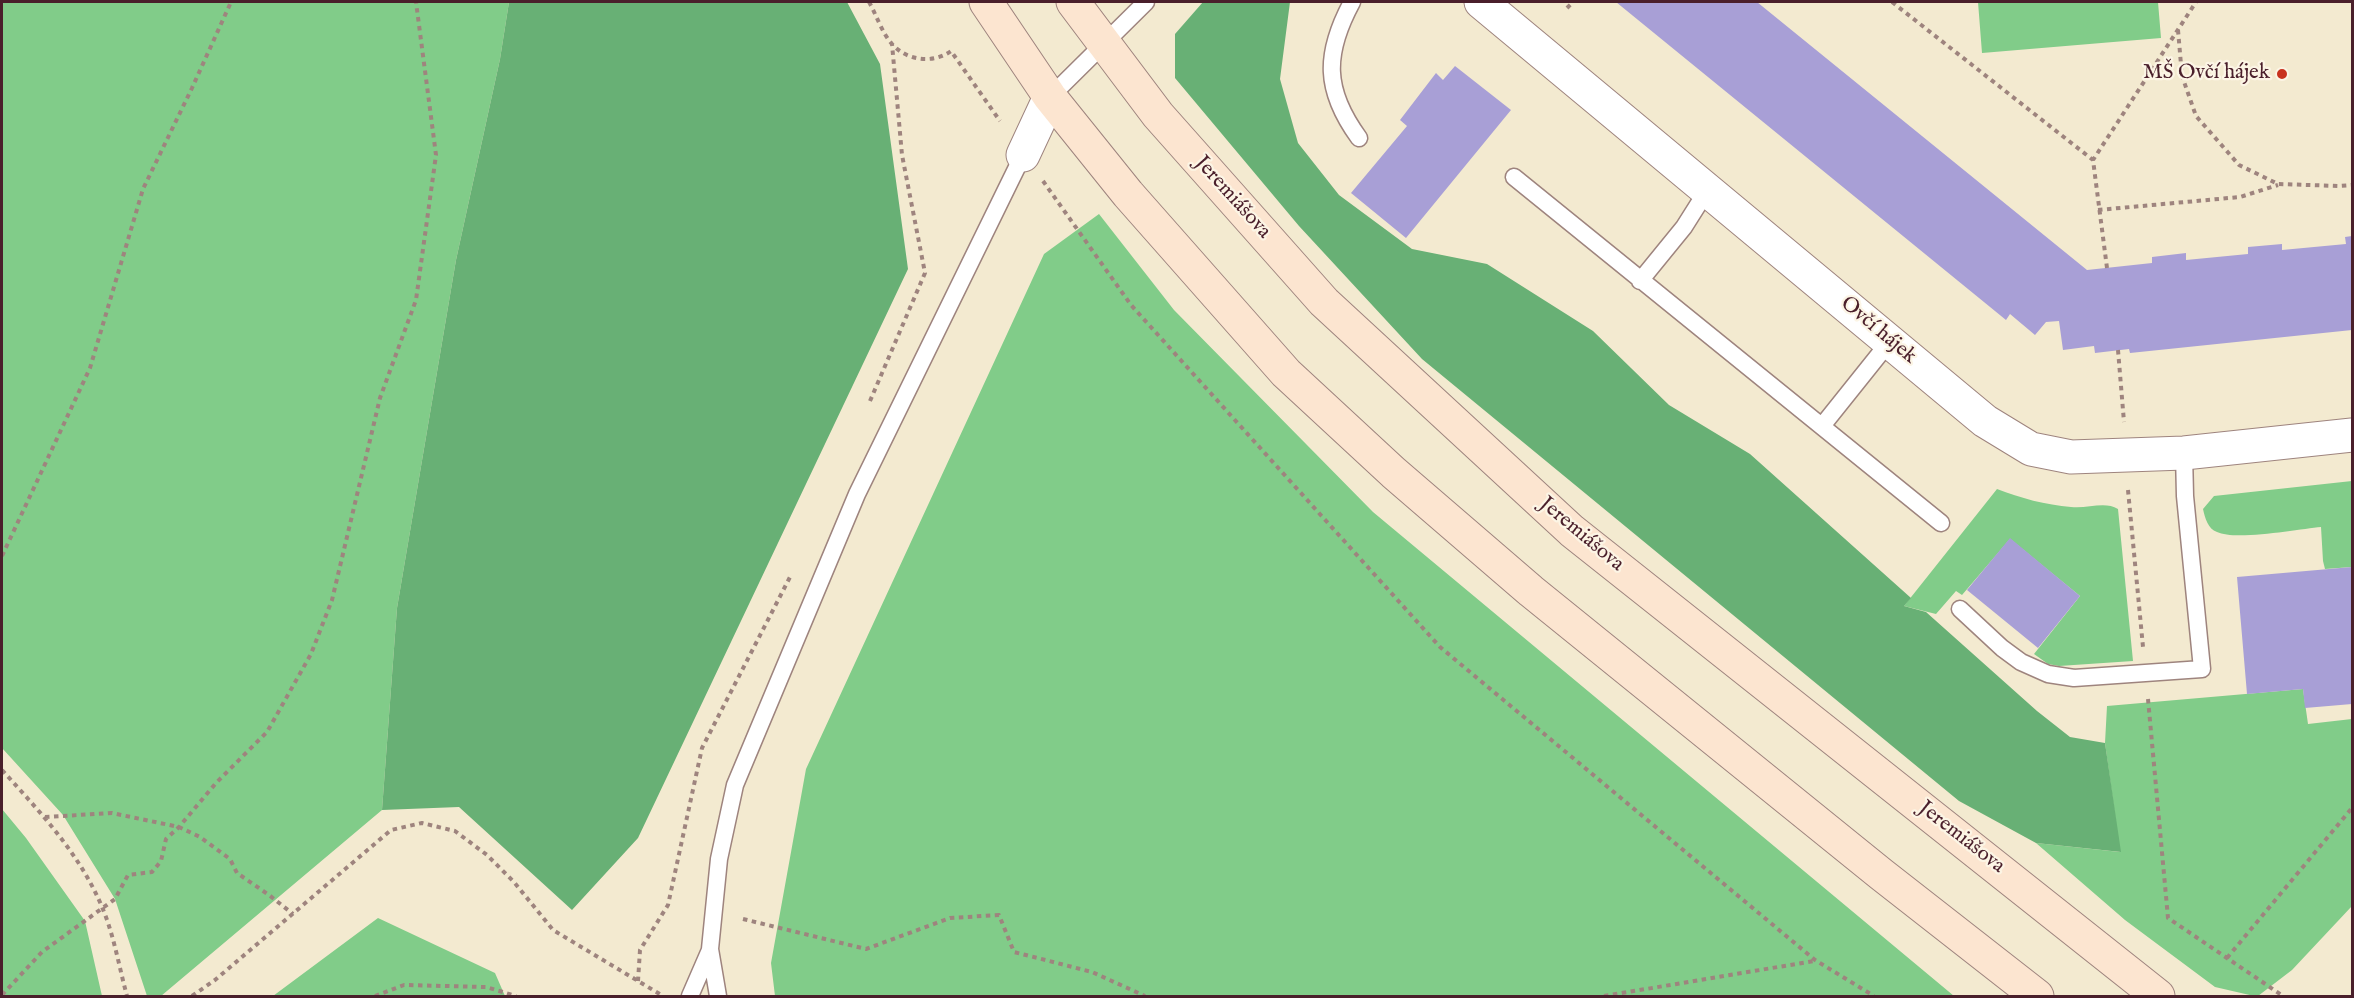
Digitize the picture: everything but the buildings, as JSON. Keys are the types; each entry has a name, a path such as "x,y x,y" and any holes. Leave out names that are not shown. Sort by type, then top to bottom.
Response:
{"main road":[{"path":"986,2 1050,97 1128,194 1286,373 1394,473 1540,599 1881,874 2037,996"},
{"name":"Jeremiášova","path":"1072,2 1158,115 1324,302 1572,531 2158,996"}],"street":[{"name":"Ovčí hájek","path":"1481,2 1985,421 2031,449 2071,457 2184,453 2352,435"},
{"path":"1023,155 1050,97"}],"lane":[{"path":"1050,97 1146,2"},
{"path":"1352,2 1342,20 1335,44 1332,79 1337,104 1359,138"},
{"path":"718,996 710,950 718,859 735,785 857,494 1023,155"},
{"path":"1514,177 1941,523"},
{"path":"1640,281 1684,227 1708,189"},
{"path":"1822,426 1890,341"},
{"path":"1960,609 2002,648 2021,662 2048,674 2074,678 2202,669 2185,496 2184,453"},
{"path":"690,996 710,950"}],"path":[{"path":"2,556 90,368 143,189 231,2"},
{"path":"2,995 42,952 115,899 128,876 152,872 161,861 166,839 216,783 267,732 311,654 332,600 380,398 416,300 436,155 416,2"},
{"path":"869,2 892,44 902,155 925,273 869,403"},
{"path":"1567,8 1573,2"},
{"path":"1892,2 2093,160"},
{"path":"2107,268 2093,160 2196,2"},
{"path":"2178,29 2182,76 2196,116 2238,165 2278,184"},
{"path":"892,44 910,56 930,60 942,58 951,51 999,120"},
{"path":"2098,210 2240,197 2278,184 2352,185"},
{"path":"1049,190 1131,305 1440,647 1815,960 1874,996"},
{"path":"2118,350 2124,426"},
{"path":"2128,479 2143,648"},
{"path":"638,981 640,950 668,905 702,748 793,571"},
{"path":"2147,692 2168,918 2283,996"},
{"path":"2,770 45,817 82,867 103,909 127,996"},
{"path":"2227,958 2352,808"},
{"path":"45,817 112,813 179,827 200,837 230,859 237,873 293,914"},
{"path":"192,996 215,980 391,830 422,823 456,831 487,855 514,882 553,930 663,996"},
{"path":"743,919 866,949 950,918 999,915 1014,952 1092,972 1145,996"},
{"path":"1604,996 1815,960"},
{"path":"375,996 404,985 486,987 516,996"}],"green space":[{"path":"2,2 509,2 500,59 456,260 397,608 382,810 161,996 147,996 115,899 63,815 2,748"},
{"path":"509,2 847,2 880,64 908,269 638,838 572,910 459,807 382,810 397,608 456,260 500,59"},
{"path":"1203,2 1290,2 1280,79 1298,143 1339,195 1412,249 1487,264 1593,331 1669,405 1750,454 1911,598 1904,606 1926,612 2037,711 2070,737 2105,743 2121,852 2036,843 1959,801 1422,359 1299,226 1175,78 1175,34"},
{"path":"1978,2 2158,2 2161,38 1982,53"},
{"path":"1099,214 1174,310 1373,512 1954,996 775,996 771,963 806,769 1044,254"},
{"path":"2352,481 2352,567 2325,569 2321,527 2252,535 2226,534 2217,532 2209,526 2203,509 2214,496"},
{"path":"1997,489 2052,505 2077,507 2102,505 2118,509 2133,661 2059,666 2048,664 2034,654 2080,596 2010,539 1962,595 1956,591 1936,614 1904,606"},
{"path":"2303,689 2308,724 2352,719 2352,906 2292,970 2258,996 2254,996 2215,987 2125,920 2036,843 2120,852 2105,743 2107,706"},
{"path":"2,809 26,838 85,921 102,996 2,996"},
{"path":"378,918 495,973 505,996 273,996"}],"place":[{"name":"MŠ Ovčí hájek","path":"2282,74"}]}
